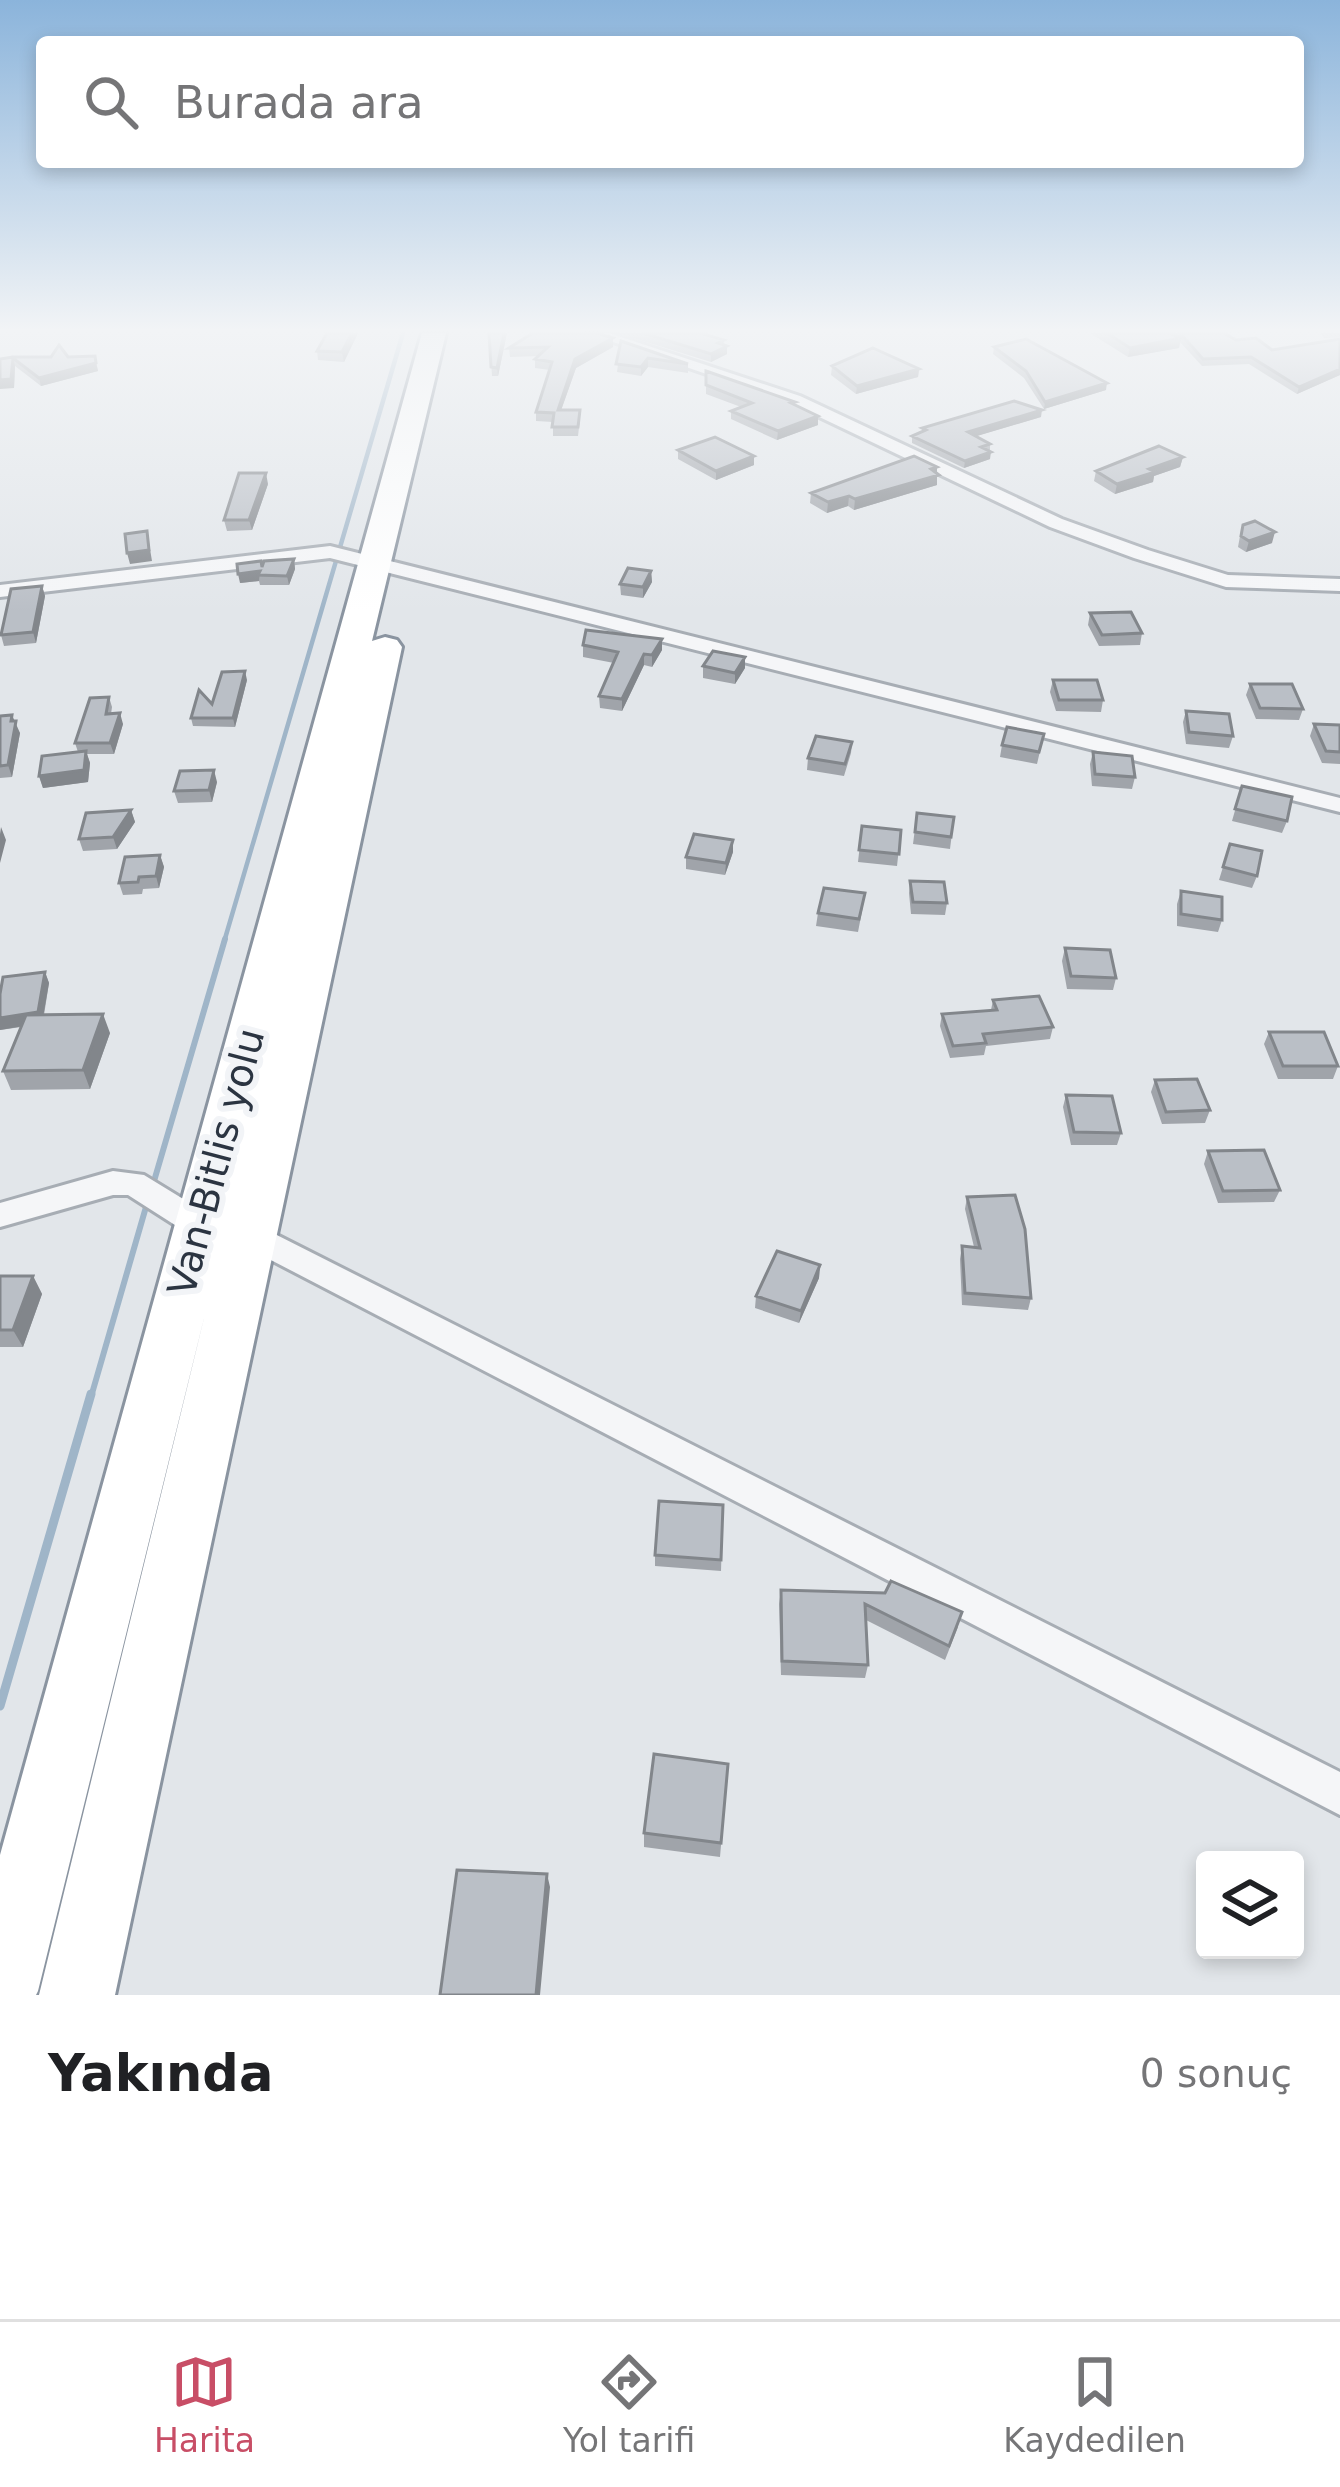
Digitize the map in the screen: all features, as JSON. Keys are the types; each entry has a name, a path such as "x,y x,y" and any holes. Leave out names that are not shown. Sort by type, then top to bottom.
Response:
{"highway":[{"name":"Van-Bitlis yolu","path":"0,1991 200,1225 355,561 402,426"},
{"name":"Van-Bitlis yolu","path":"77,1995 253,1236 355,561 416,426"}],"street":[{"path":"851,426 1056,523 1141,554 1226,581 1340,584"},
{"path":"0,591 355,561 1340,805"},
{"path":"0,1215 123,1184 200,1225"},
{"path":"253,1236 1340,1794"}],"building":[{"path":"988,426 968,432 990,444 981,447 991,452 965,461 912,436 926,430 922,428"},
{"path":"715,437 754,456 716,471 678,450"},
{"path":"1159,446 1183,457 1117,484 1096,471"},
{"path":"914,456 937,467 931,469 939,475 855,499 849,496 828,502 811,493"},
{"path":"239,473 266,473 249,520 224,520"},
{"path":"1255,521 1275,532 1249,541 1241,536 1243,525"},
{"path":"147,531 149,550 127,553 125,534"},
{"path":"294,559 287,576 258,575 260,571 238,574 237,564 261,561 262,567 264,561"},
{"path":"628,568 651,571 643,587 620,584"},
{"path":"42,586 33,632 1,635 11,589"},
{"path":"1131,612 1142,633 1102,635 1090,613"},
{"path":"586,630 662,639 652,655 644,654 622,699 599,696 618,652 583,645"},
{"path":"713,651 745,657 735,673 703,666"},
{"path":"245,671 233,718 191,718 199,690 212,704 222,672"},
{"path":"1053,680 1097,680 1103,700 1059,700"},
{"path":"1250,684 1292,684 1303,709 1260,708"},
{"path":"109,697 106,714 120,713 110,743 75,743 90,698"},
{"path":"1186,711 1229,714 1233,736 1189,732"},
{"path":"12,715 11,721 16,721 8,765 0,766 0,716"},
{"path":"1314,724 1340,725 1340,752 1326,751"},
{"path":"1007,727 1044,734 1039,752 1002,745"},
{"path":"816,736 852,742 845,764 808,758"},
{"path":"86,751 84,770 39,776 42,756"},
{"path":"1093,752 1132,756 1135,777 1095,774"},
{"path":"214,770 209,790 174,791 180,771"},
{"path":"1242,786 1292,797 1287,821 1235,809"},
{"path":"131,810 113,837 79,839 86,813"},
{"path":"917,813 954,817 951,837 915,832"},
{"path":"862,826 901,830 899,854 859,850"},
{"path":"694,834 733,840 726,863 686,857"},
{"path":"1230,844 1262,851 1257,876 1223,867"},
{"path":"160,855 156,876 119,883 125,857"},
{"path":"910,881 944,882 947,903 913,902"},
{"path":"824,888 865,893 859,919 818,913"},
{"path":"1181,891 1222,897 1222,920 1181,914"},
{"path":"1065,948 1110,950 1116,978 1071,976"},
{"path":"45,972 38,1012 0,1018 3,977"},
{"path":"1039,996 1053,1027 983,1034 986,1043 953,1046 942,1014 997,1010 993,1000"},
{"path":"103,1014 83,1070 3,1071 26,1015"},
{"path":"1269,1032 1324,1032 1338,1066 1283,1066"},
{"path":"1197,1079 1210,1110 1166,1112 1155,1080"},
{"path":"1066,1095 1112,1096 1121,1133 1074,1132"},
{"path":"1264,1150 1280,1190 1223,1191 1208,1151"},
{"path":"1015,1195 1025,1229 1031,1298 965,1293 962,1246 980,1248 967,1197"},
{"path":"777,1251 820,1265 801,1311 756,1296"},
{"path":"0,1276 33,1276 13,1330 0,1330"},
{"path":"659,1501 723,1505 721,1560 655,1555"},
{"path":"891,1581 962,1612 949,1646 865,1604 868,1665 782,1661 781,1590 885,1593"},
{"path":"654,1754 728,1764 721,1843 644,1833"},
{"path":"457,1870 547,1874 536,1995 440,1995"}],"waterway":[{"path":"224,942 376,426"},
{"path":"152,1188 225,939"},
{"path":"91,1397 148,1200"},
{"path":"0,1706 91,1394"}]}
